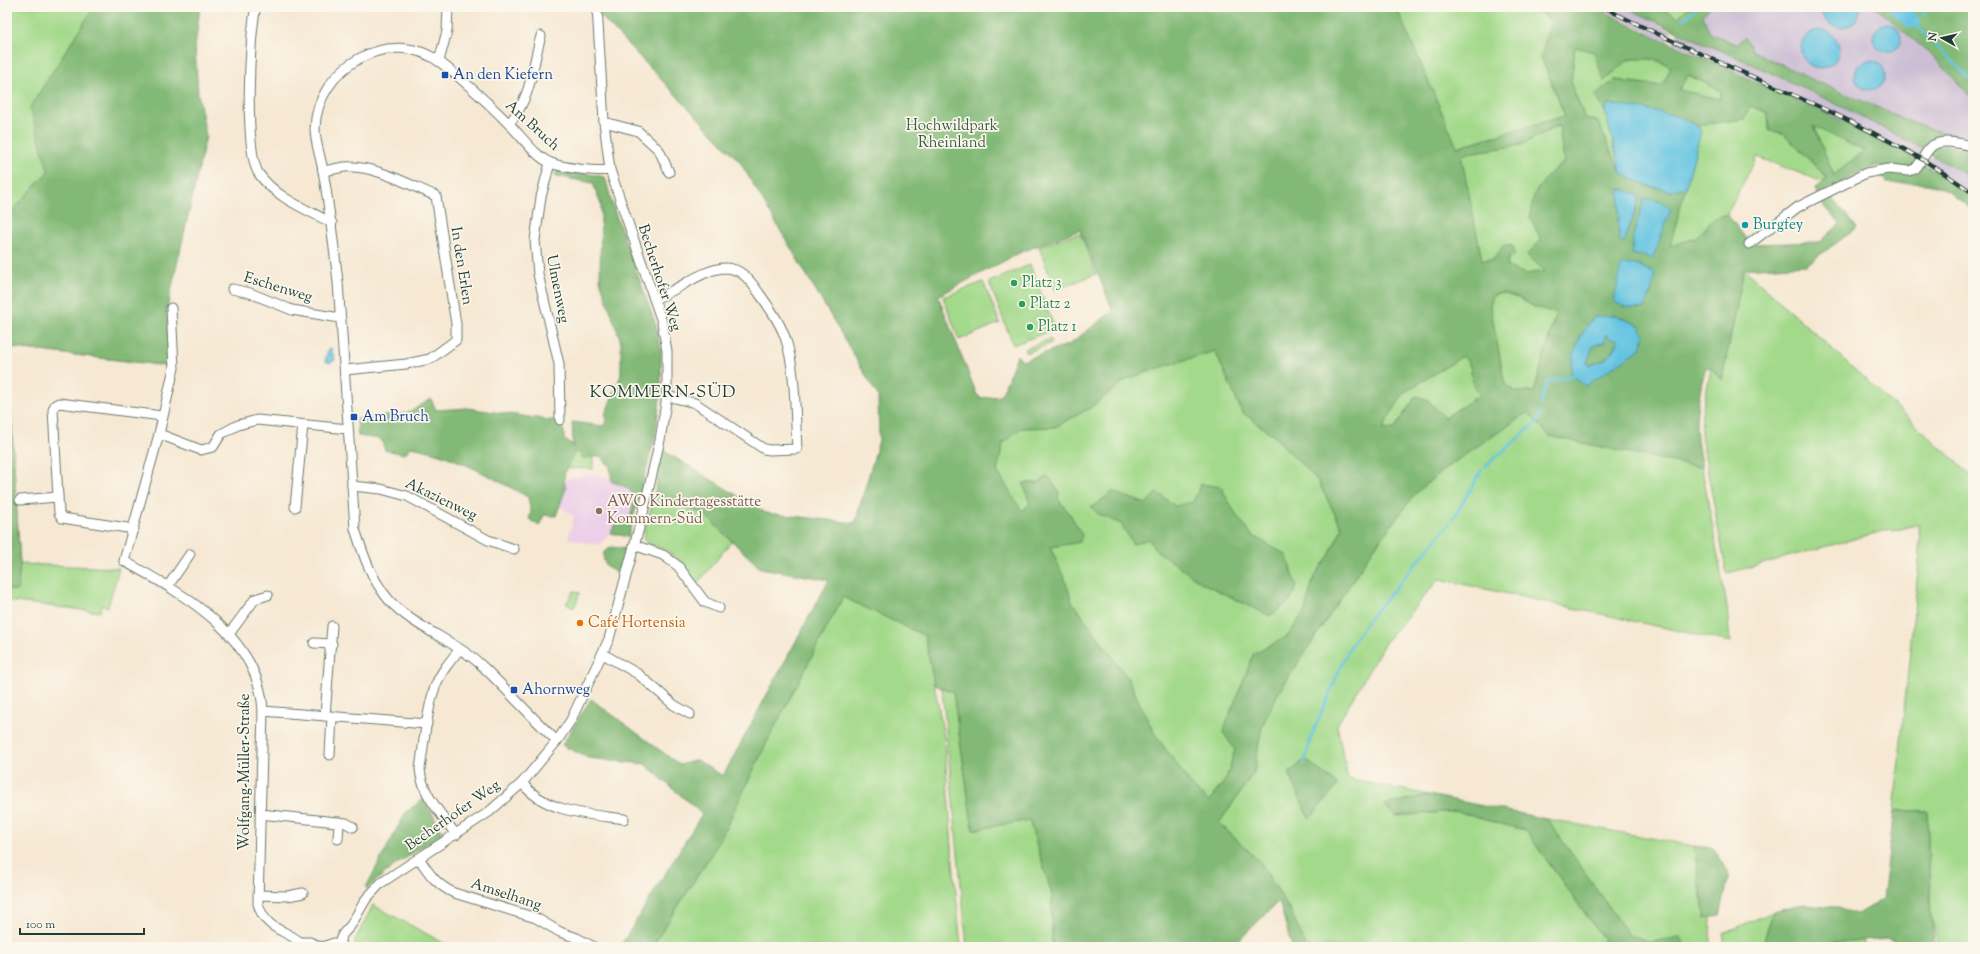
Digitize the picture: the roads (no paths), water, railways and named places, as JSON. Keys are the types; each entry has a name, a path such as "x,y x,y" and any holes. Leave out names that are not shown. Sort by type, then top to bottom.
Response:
{"street":[{"path":"256,7 252,33 250,80 251,152 256,168 258,173 275,192 332,223"},
{"path":"439,61 447,31 448,7"},
{"name":"Becherhofer Weg","path":"343,946 343,934 351,925 370,893 381,883 489,812 522,784 571,720 609,639 644,513 660,440 667,396 667,351 662,322 610,170 604,122 597,7"},
{"path":"509,124 519,112 532,81 541,36"},
{"name":"Am Bruch","path":"556,741 478,663 460,649 406,614 389,600 366,565 355,528 339,289 332,223 324,171 315,129 322,96 340,70 363,56 380,50 397,48 421,52 439,61 509,124 537,153 550,163 595,171 610,170"},
{"path":"604,122 638,131 659,150 669,172"},
{"path":"1749,244 1798,208 1866,173 1888,168 1909,171 1915,169 1929,148 1934,144 1945,142 1973,146"},
{"name":"Ulmenweg","path":"550,163 541,197 535,240 538,274 558,364 560,420"},
{"name":"In den Erlen","path":"324,171 345,167 365,169 406,183 436,196 456,324 456,340 430,360 345,370"},
{"path":"654,299 708,273 726,268 736,270 746,275 772,310 786,338 791,361 797,449 764,449 695,403 667,396"},
{"name":"Eschenweg","path":"232,289 250,293 292,310 340,318"},
{"path":"162,416 59,403 54,405 53,410 59,513 62,518 134,529 159,434 174,368 171,308"},
{"path":"159,434 201,450 213,447 221,434 244,423 257,420 348,429"},
{"path":"295,507 303,425"},
{"name":"Akazienweg","path":"352,486 381,489 407,496 488,540 514,549"},
{"path":"20,500 58,498"},
{"name":"Wolfgang-Müller-Straße","path":"134,529 124,561 168,586 229,634 251,663 260,684 263,711 258,895 261,915 270,925 303,945 310,942 322,947"},
{"path":"634,545 663,555 678,566 705,602 719,608"},
{"path":"168,586 190,554"},
{"path":"229,634 255,599 268,594"},
{"path":"330,755 329,716 332,626"},
{"path":"314,643 332,644"},
{"path":"456,835 427,794 421,778 420,769 435,686 444,669 460,649"},
{"path":"603,654 631,669 674,705 690,714"},
{"path":"263,711 427,724"},
{"path":"522,784 528,791 546,804 564,809 624,820"},
{"path":"260,814 339,822 346,823 353,827"},
{"path":"338,839 339,822"},
{"name":"Amselhang","path":"419,858 433,879 442,888 536,918 560,932 577,938 594,947"},
{"path":"258,895 288,896 303,893"},
{"path":"322,947 330,943 343,946"}],"water":[{"path":"1821,7 1860,7 1859,15 1854,21 1841,27 1834,26 1828,22 1823,16"},
{"path":"1887,24 1893,25 1897,28 1900,32 1900,44 1897,48 1893,51 1887,52 1881,51 1877,48 1874,44 1873,38 1874,32 1877,28 1881,25"},
{"path":"1820,30 1830,33 1836,39 1839,49 1836,59 1830,65 1820,68 1810,65 1804,59 1801,49 1804,39 1810,33"},
{"path":"1870,60 1881,64 1885,75 1881,86 1870,90 1859,86 1855,75 1859,64"},
{"path":"1608,104 1673,115 1695,125 1701,131 1686,187 1671,191 1645,185 1621,173 1605,111"},
{"path":"1620,189 1635,193 1640,197 1624,243 1620,241 1618,226"},
{"path":"1644,199 1659,201 1666,204 1671,209 1653,258 1632,254 1633,237"},
{"path":"1623,264 1636,265 1655,273 1651,293 1643,309 1628,308 1614,302 1620,270"},
{"path":"1616,315 1640,326 1644,335 1640,349 1585,386 1571,374 1573,358 1581,336 1594,317","holes":["1605,335 1609,338 1618,340 1614,350 1608,357 1589,365 1587,363 1593,346 1605,342"]},
{"path":"331,348 335,360 330,363 325,361 328,349"}],"waterway":[{"path":"1684,19 1698,7"},
{"path":"1896,7 1912,21"},
{"path":"1918,7 1926,15"},
{"path":"1912,21 1973,82"},
{"path":"1541,405 1547,382 1574,375"},
{"path":"1486,466 1538,421 1540,413"},
{"path":"1453,519 1482,470"},
{"path":"1304,764 1311,737 1349,648 1365,624 1450,523"}],"railway":[{"path":"1603,7 1683,46 1806,100 1886,139 1925,161 1973,193"}],"place":[{"name":"An den Kiefern","path":"445,75"},
{"name":"Burgfey","path":"1745,225"},
{"name":"Platz 3","path":"1014,283"},
{"name":"Platz 2","path":"1022,304"},
{"name":"Platz 1","path":"1030,327"},
{"name":"Am Bruch","path":"354,417"},
{"name":"AWO Kindertagesstätte Kommern-Süd","path":"599,511"},
{"name":"Café Hortensia","path":"580,623"},
{"name":"Ahornweg","path":"514,690"}],"district":[{"name":"KOMMERN-SÜD","path":"663,393"}],"park label":[{"name":"Hochwildpark Rheinland","path":"952,134"}]}
